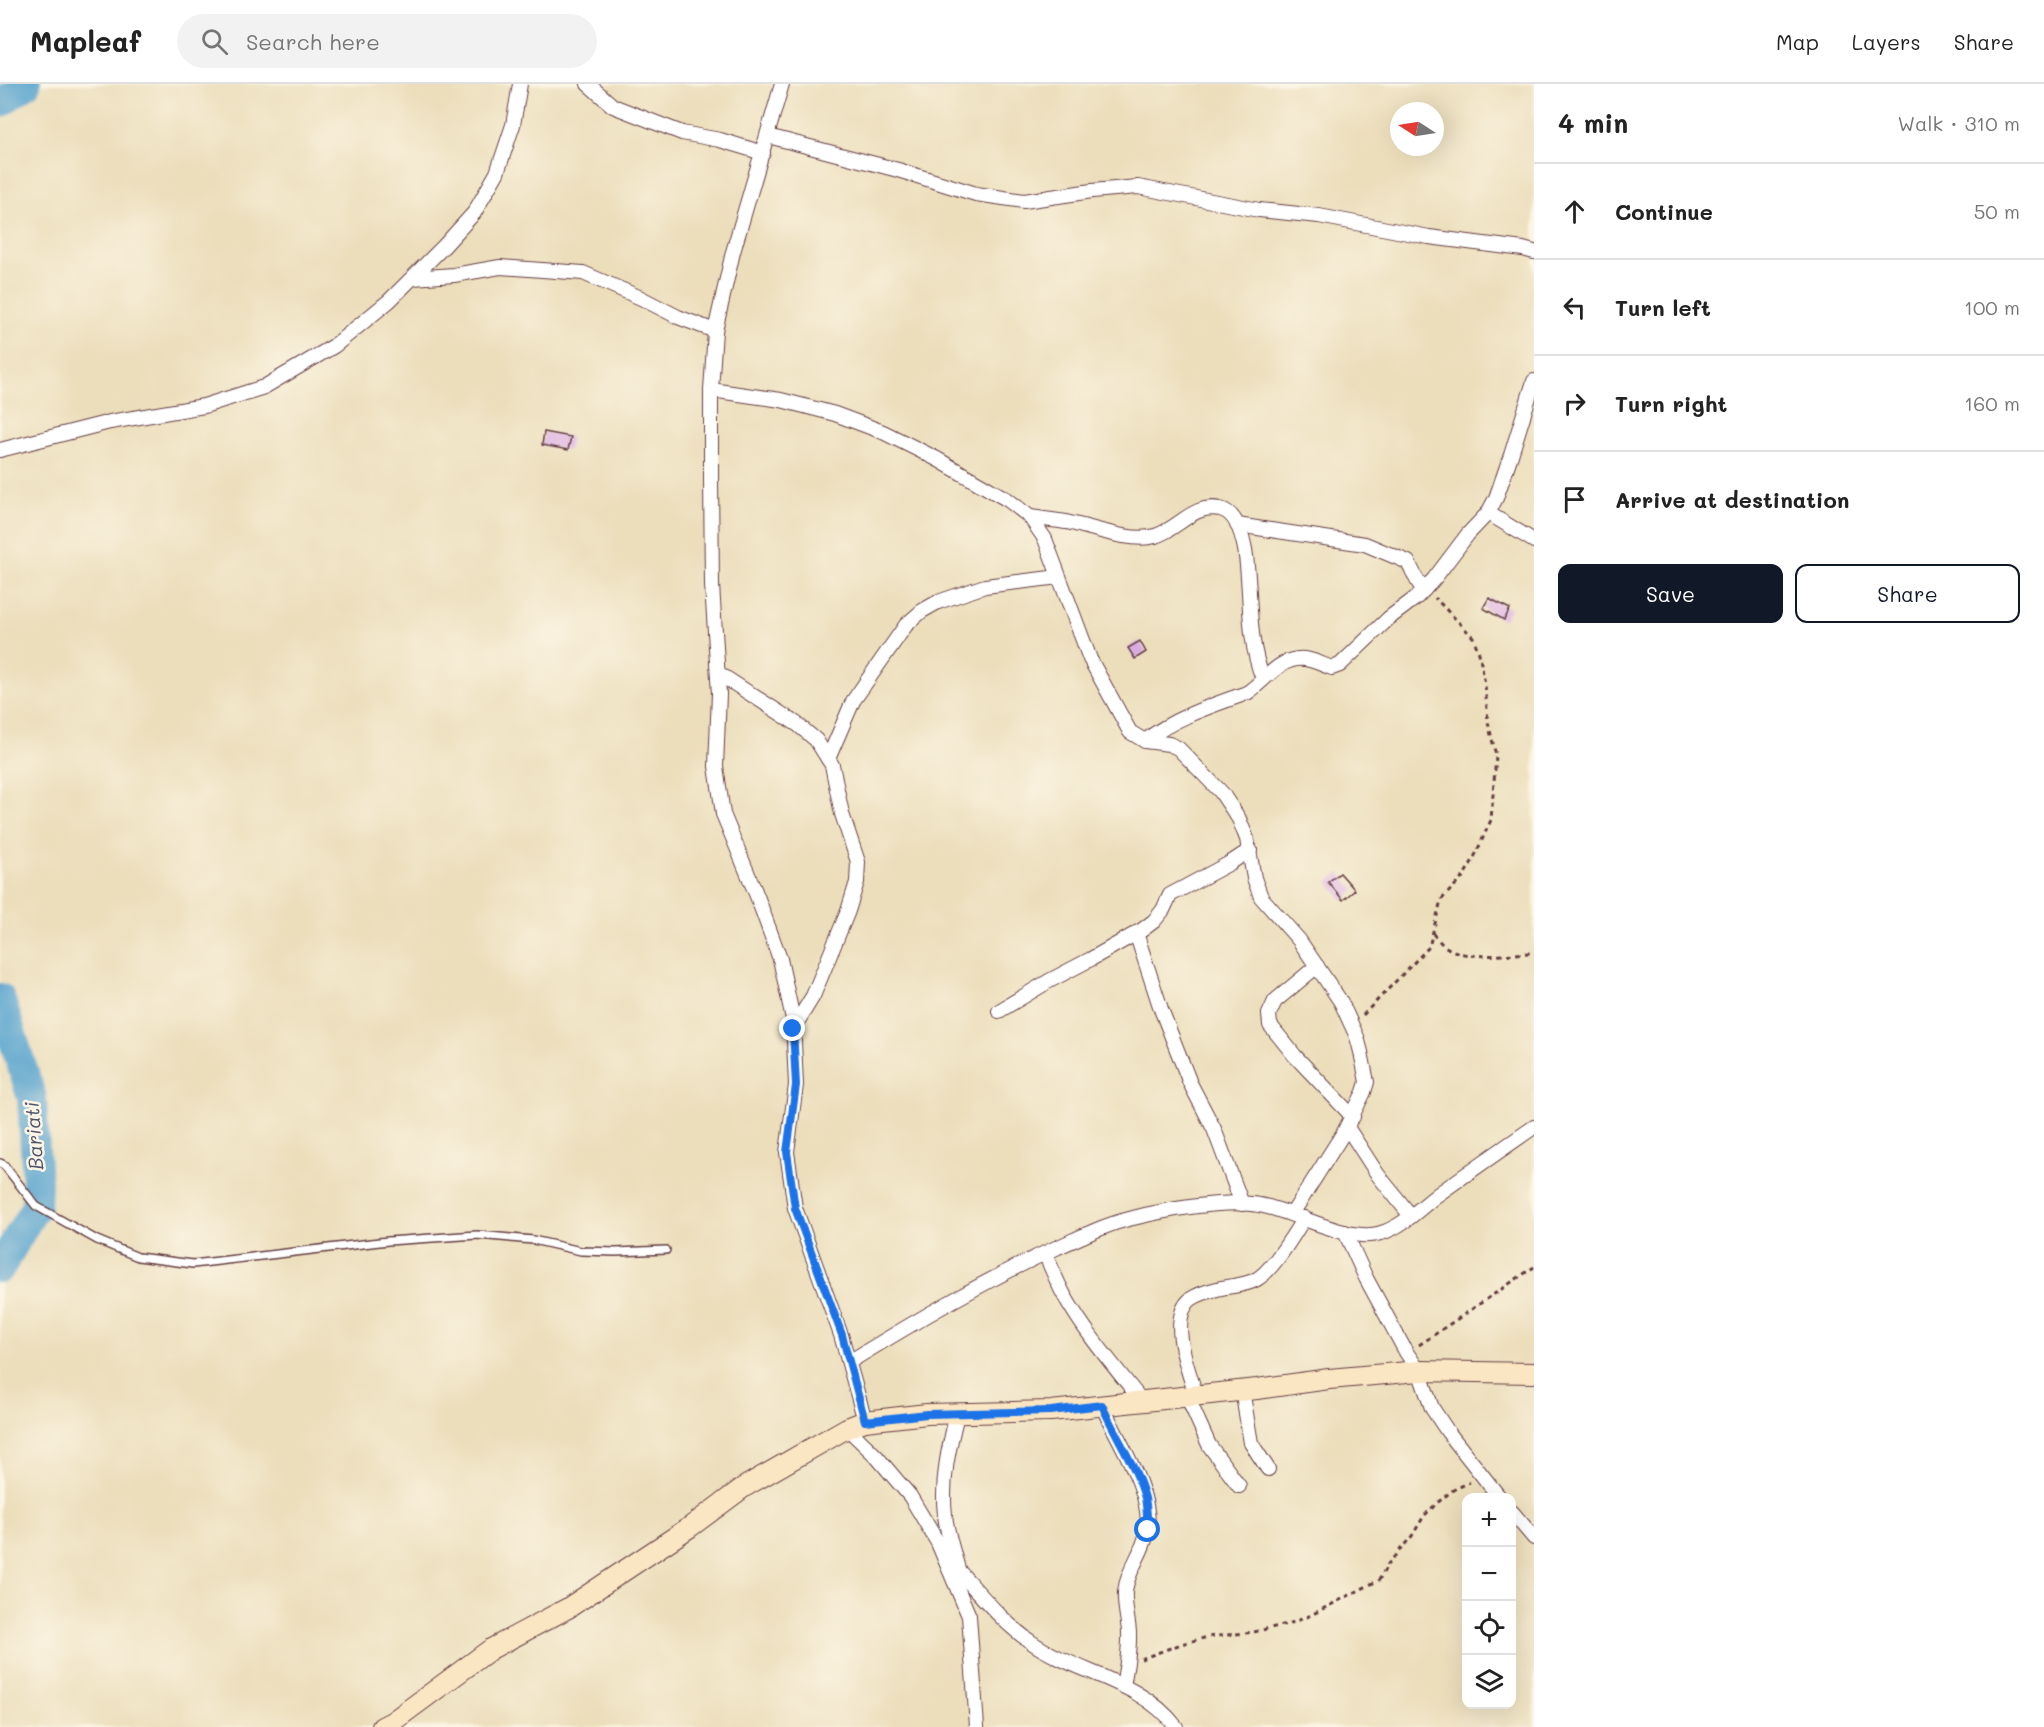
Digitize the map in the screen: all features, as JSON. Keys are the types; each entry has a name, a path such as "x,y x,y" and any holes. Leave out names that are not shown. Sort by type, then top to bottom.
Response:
{"street":[{"path":"0,450 111,422 204,406 264,387 334,346 390,301 474,213 497,173 513,125 520,84"},
{"path":"588,84 613,106 681,133 720,140 763,153"},
{"path":"782,84 733,252 715,331 711,390 712,585 719,694 716,766 723,814 780,959 793,1029 796,1085 787,1152 795,1208 842,1335 865,1421"},
{"path":"768,136 898,170 976,194 1024,201 1138,187 1259,210 1319,216 1429,237 1534,252"},
{"path":"413,278 454,275 500,267 583,273 678,317 715,331"},
{"path":"1144,741 1180,720 1247,693 1273,670 1296,659 1306,659 1332,668 1340,665 1389,618 1425,589 1468,534 1488,513 1496,498 1534,381"},
{"path":"711,390 782,400 835,414 883,432 937,459 1008,500 1029,517 1045,539 1090,659 1130,732 1144,741 1169,744 1178,748 1221,792 1239,819 1250,850 1254,878 1261,897 1299,940 1341,1002 1361,1052 1367,1082 1350,1122 1298,1216 1287,1246 1257,1279 1215,1289 1189,1300 1181,1316 1180,1336 1191,1395 1209,1445 1239,1486"},
{"path":"1029,517 1138,538 1155,536 1175,527 1199,509 1207,507 1222,509 1230,513 1240,531 1245,548 1250,627 1263,679"},
{"path":"1488,513 1534,541"},
{"path":"1237,525 1365,543 1408,562 1418,582 1425,589"},
{"path":"828,759 853,701 906,625 922,611 938,602 985,586 1059,577"},
{"path":"717,673 797,724 816,740 832,765 842,814 858,862 857,882 848,911 813,996 793,1029"},
{"path":"999,1011 1136,933 1154,921 1170,895 1250,850"},
{"path":"1136,933 1161,1010 1186,1073 1214,1129 1242,1204"},
{"path":"1317,966 1275,1001 1269,1014 1270,1025 1350,1122 1378,1175 1411,1216"},
{"path":"849,1362 969,1292 1045,1253 1084,1235 1131,1218 1186,1208 1257,1204 1345,1232 1364,1235 1381,1233 1411,1216 1534,1127"},
{"path":"1345,1232 1366,1278 1406,1352 1419,1371 1432,1408 1496,1493"},
{"path":"1045,1253 1063,1294 1099,1349 1141,1400"},
{"path":"382,1727 416,1705 491,1649 568,1608 690,1527 744,1487 847,1428 865,1421 927,1414 1051,1411 1419,1371 1534,1373"},
{"path":"1242,1390 1251,1443 1268,1469"},
{"path":"1102,1405 1145,1498 1148,1530 1142,1551 1126,1582 1124,1599 1129,1630 1128,1665 1122,1686"},
{"path":"957,1414 948,1451 944,1487 945,1516 959,1571"},
{"path":"847,1428 876,1456 910,1496 943,1555 969,1616 977,1727"},
{"path":"1516,1517 1534,1538"},
{"path":"943,1555 1006,1623 1032,1643 1122,1686 1154,1705 1169,1717 1176,1727"}],"lane":[{"path":"0,1163 36,1206 97,1240 138,1257 193,1264 388,1241 477,1235 533,1240 580,1251 666,1250"}],"path":[{"path":"1353,1028 1365,1012 1429,947 1440,900 1463,877 1491,820 1496,756 1488,722 1485,684 1479,653 1473,637 1425,589"},
{"path":"1433,934 1446,948 1461,953 1493,956 1534,953"},
{"path":"1406,1352 1452,1324 1534,1267"},
{"path":"1128,1665 1164,1650 1208,1637 1254,1632 1291,1623 1362,1589 1379,1580 1388,1564 1412,1536 1424,1516 1437,1503 1453,1490 1483,1478"}],"building":[{"path":"544,432 571,437 568,450 542,445"},
{"path":"1489,598 1510,609 1504,620 1483,608"},
{"path":"1140,641 1146,652 1135,659 1128,648"},
{"path":"1340,873 1355,890 1343,900 1328,882"}],"waterway":[{"name":"Bariati","path":"0,103 26,84"},
{"name":"Bariati","path":"0,998 32,1098 37,1184 36,1206 0,1268"}],"route":[{"path":"793,1029 796,1085 787,1152 795,1208 842,1335 865,1421 927,1414 1051,1411 1102,1405 1145,1498 1148,1530"}]}
